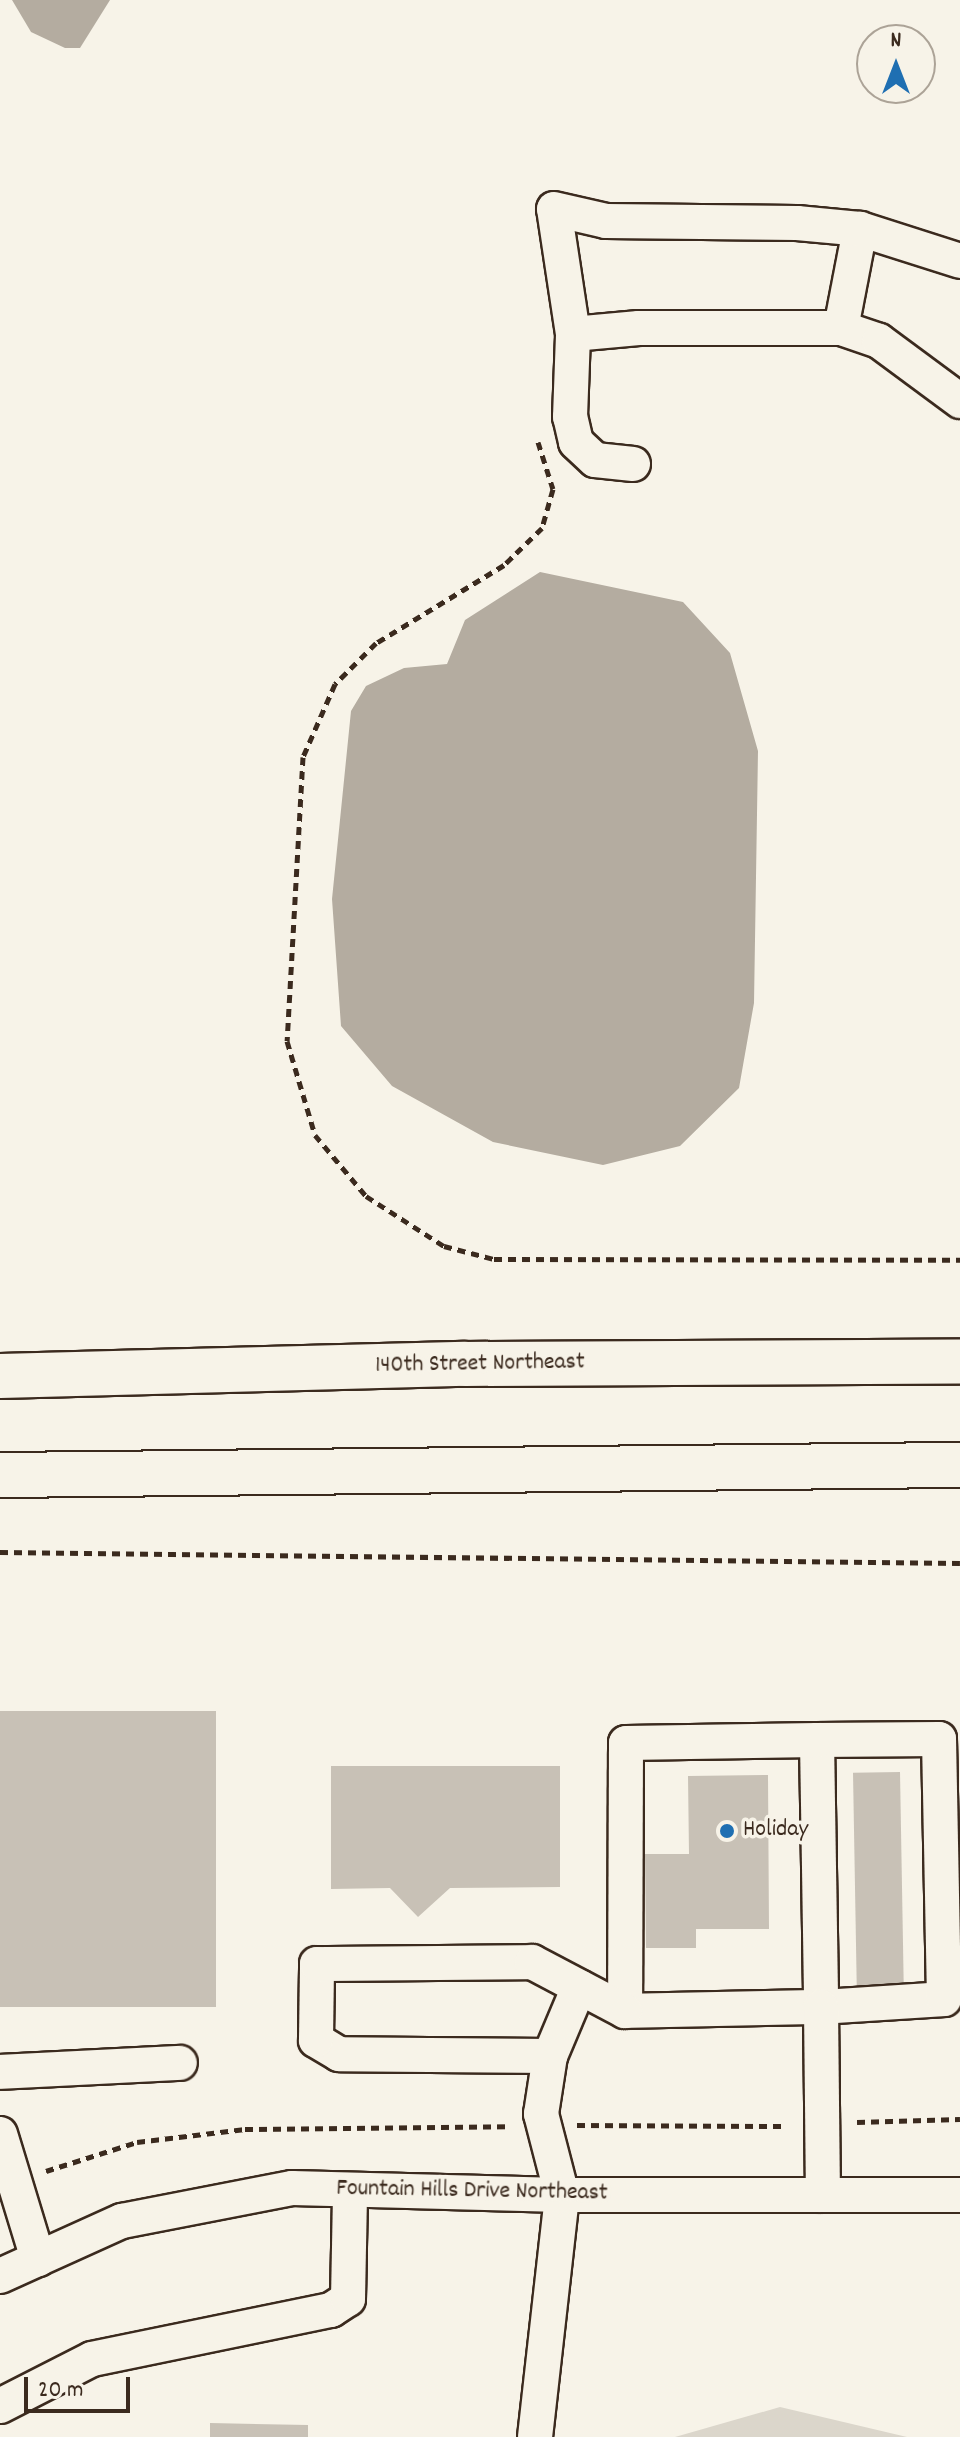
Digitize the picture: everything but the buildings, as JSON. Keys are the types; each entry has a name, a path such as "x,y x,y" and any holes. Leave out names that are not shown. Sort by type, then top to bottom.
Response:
{"highway":[{"name":"140th Street Northeast","path":"0,1376 465,1364 960,1361"},
{"path":"0,1475 960,1465"}],"street":[{"path":"633,464 595,460 576,442 570,417 573,334 554,209 606,221 797,223 860,229 960,261"},
{"path":"841,328 860,229"},
{"path":"573,334 841,328 879,341 960,401"},
{"path":"550,2056 339,2054 316,2040 317,1964 532,1962 625,2011 821,2007 944,1999 939,1739 626,1743 625,2011"},
{"path":"817,1740 823,2195"},
{"path":"535,2437 562,2195 544,2125 550,2056 579,1987"},
{"path":"0,2072 180,2063"},
{"path":"0,2134 38,2259"},
{"name":"Fountain Hills Drive Northeast","path":"0,2276 122,2221 292,2188 562,2195 960,2195"},
{"path":"0,2406 92,2359 331,2310 348,2299 350,2190"}],"path":[{"path":"538,435 553,489 542,528 504,565 376,643 335,684 303,757 287,1041 315,1135 366,1196 444,1246 494,1259 960,1260"},
{"path":"0,1552 960,1563"},
{"path":"14,2181 137,2142 245,2129 822,2124 960,2119"}],"shaded area":[{"path":"12,0 110,0 80,48 65,48 31,32"},
{"path":"540,572 683,602 730,653 758,751 754,1003 739,1088 680,1146 603,1165 493,1142 392,1086 341,1026 332,899 351,711 366,686 404,668 447,664 465,620"},
{"path":"780,2407 907,2437 675,2437"}],"place":[{"name":"Holiday","path":"727,1831"}]}
